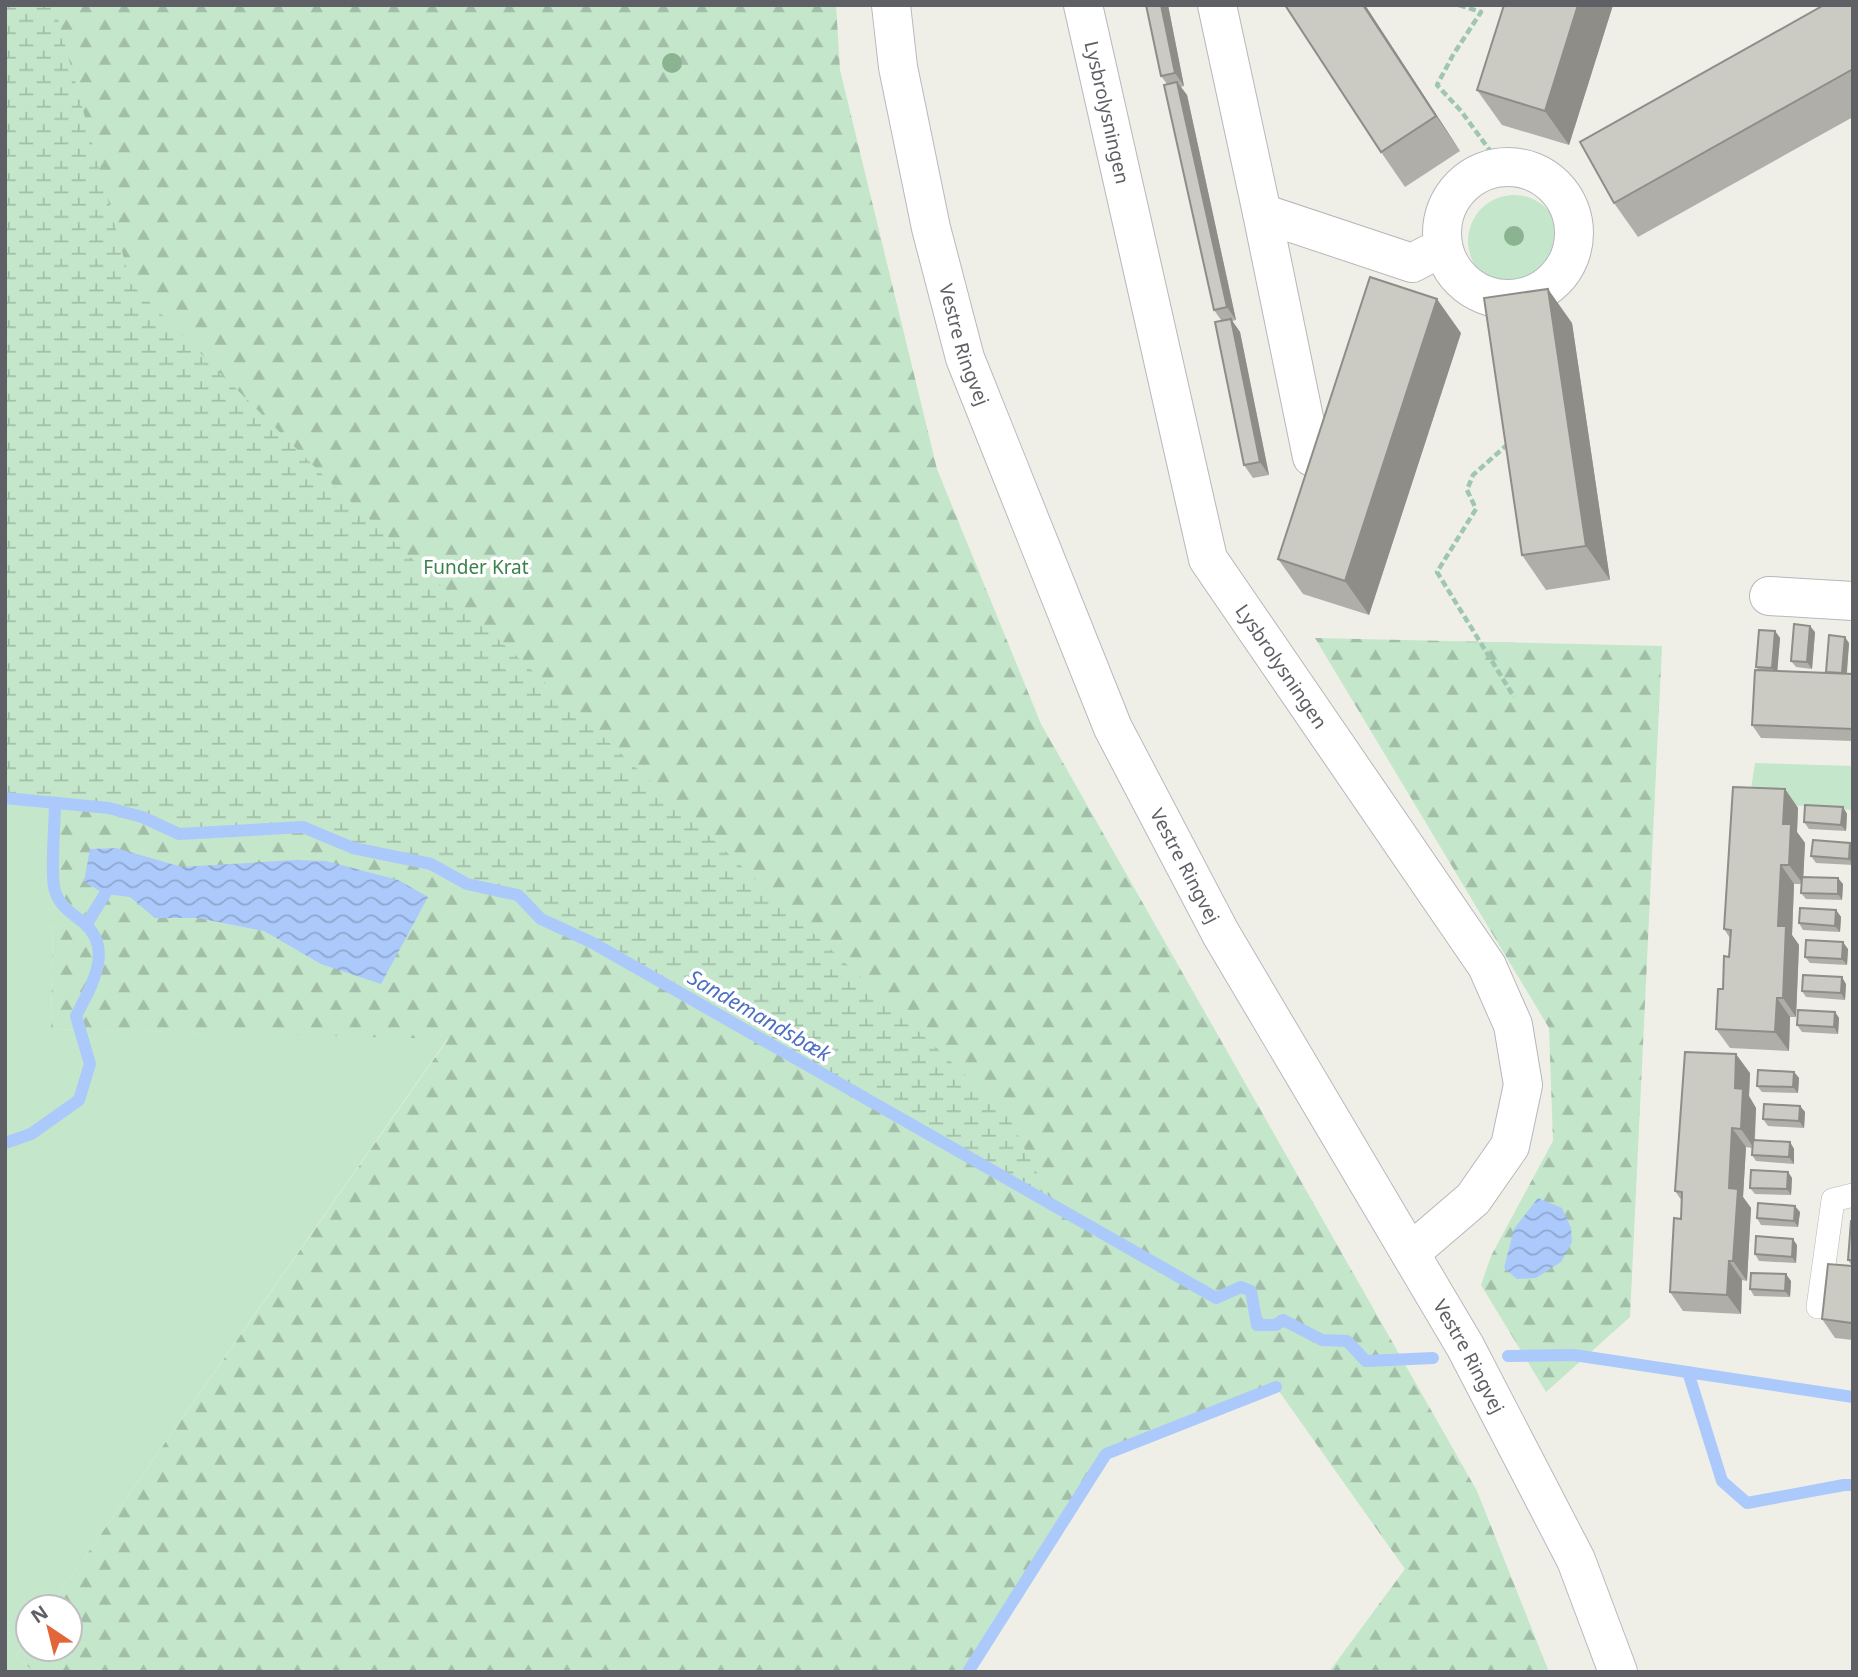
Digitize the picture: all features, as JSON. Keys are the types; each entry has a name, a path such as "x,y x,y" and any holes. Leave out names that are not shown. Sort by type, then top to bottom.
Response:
{"street":[{"name":"Vestre Ringvej","path":"891,5 898,67 931,228 965,358 1113,727 1221,934 1465,1346 1576,1560 1618,1672"},
{"name":"Lysbrolysningen","path":"1083,5 1209,559 1488,966 1513,1025 1524,1085 1510,1146 1473,1199 1410,1253"},
{"path":"1217,5 1312,457"},
{"path":"1502,167 1522,168 1540,174 1555,186 1566,201 1573,219 1574,237 1570,256 1561,272 1548,286 1531,295 1512,299 1494,298 1476,291 1461,279 1450,264 1443,247 1441,228 1446,209 1455,193 1468,179 1502,167"},
{"path":"1262,213 1412,263 1443,247"},
{"path":"1769,596 1853,601"}],"lane":[{"path":"1818,1307 1833,1200 1853,1195"}],"path":[{"path":"1459,5 1481,12 1437,85 1461,111 1502,167"},
{"path":"1511,433 1507,446 1473,475 1467,490 1476,509 1437,572 1514,696"}],"green space":[{"name":"Funder Krat","path":"5,5 836,5 840,70 937,469 1041,724 1477,1491 1549,1672 1329,1672 1405,1569 1276,1387 1106,1454 968,1672 34,1672 24,1663 84,1663 84,1593 60,1593 448,1039 51,1029 55,804 5,798"},
{"path":"5,5 54,5 131,284 334,486 1007,1114 1054,1207 591,942 541,919 518,895 467,884 431,864 353,848 303,827 179,834 142,817 109,808 5,798"},
{"path":"1505,195 1523,195 1540,202 1553,215 1560,232 1560,250 1553,267 1540,280 1523,287 1505,287 1488,280 1475,267 1468,250 1468,232 1475,215 1488,202"},
{"path":"1315,638 1662,646 1630,1317 1546,1392 1481,1285 1491,1256 1553,1141 1549,1028"},
{"path":"1755,763 1853,766 1853,810 1749,802"},
{"path":"5,798 55,804 51,1029 448,1038 60,1593 14,1593 14,1663 24,1663 34,1672 5,1672"}],"water":[{"path":"116,848 182,867 295,860 326,861 398,880 428,897 381,984 321,964 264,931 198,918 155,918 130,897 105,894 84,882 90,849"},
{"path":"1538,1198 1562,1208 1571,1228 1572,1242 1561,1262 1536,1278 1517,1279 1504,1268 1514,1229"}],"building":[{"path":"1146,5 1161,5 1175,73 1161,76"},
{"path":"1285,5 1363,5 1436,116 1381,152"},
{"path":"1504,5 1578,5 1545,111 1477,90"},
{"path":"1824,5 1853,5 1853,69 1614,203 1580,142"},
{"path":"1177,82 1227,307 1214,310 1164,85"},
{"path":"1370,277 1437,299 1345,581 1278,559"},
{"path":"1548,289 1586,546 1522,555 1484,298"},
{"path":"1231,319 1260,462 1244,465 1215,322"},
{"path":"1794,624 1810,626 1807,662 1791,661"},
{"path":"1759,630 1775,631 1772,668 1756,667"},
{"path":"1829,635 1845,637 1842,673 1826,672"},
{"path":"1755,670 1853,674 1853,729 1752,725"},
{"path":"1733,787 1785,789 1783,824 1791,824 1789,865 1781,865 1778,926 1786,926 1783,998 1777,998 1775,1032 1716,1029 1718,989 1723,989 1724,956 1729,957 1731,930 1724,929"},
{"path":"1805,805 1843,807 1841,825 1804,822"},
{"path":"1813,840 1850,843 1849,859 1811,856"},
{"path":"1802,877 1838,878 1838,894 1801,893"},
{"path":"1800,908 1836,910 1835,926 1799,923"},
{"path":"1806,940 1843,942 1842,959 1805,957"},
{"path":"1803,975 1842,977 1841,993 1802,991"},
{"path":"1798,1010 1835,1012 1834,1027 1797,1025"},
{"path":"1685,1052 1736,1054 1735,1088 1743,1089 1741,1129 1732,1128 1729,1188 1738,1189 1733,1261 1729,1261 1727,1295 1670,1292 1674,1218 1681,1219 1682,1192 1675,1191"},
{"path":"1758,1070 1794,1072 1793,1087 1757,1086"},
{"path":"1764,1104 1800,1106 1799,1121 1763,1119"},
{"path":"1753,1140 1790,1142 1789,1157 1752,1155"},
{"path":"1751,1170 1788,1172 1787,1189 1750,1188"},
{"path":"1758,1203 1795,1206 1794,1221 1757,1218"},
{"path":"1851,1221 1852,1260 1848,1260"},
{"path":"1756,1236 1793,1239 1792,1257 1755,1254"},
{"path":"1853,1257 1852,1323 1822,1319 1828,1264 1852,1266"},
{"path":"1751,1273 1786,1274 1785,1291 1750,1289"}],"waterway":[{"name":"Sandemandsbæk","path":"5,798 109,808 142,817 179,834 303,827 353,848 431,864 467,884 518,895 541,919 591,942 1216,1298 1241,1287 1251,1291 1257,1325 1276,1325 1283,1320 1322,1340 1347,1341 1366,1361 1433,1358"},
{"path":"5,1143 31,1134 79,1100 90,1064 76,1016 97,969 98,945 84,923 63,906 55,891 55,804"},
{"path":"86,925 105,894"},
{"path":"1508,1356 1574,1355 1853,1397"},
{"path":"1688,1372 1722,1481 1747,1503 1853,1485"},
{"path":"968,1672 1106,1454 1276,1387"}]}
